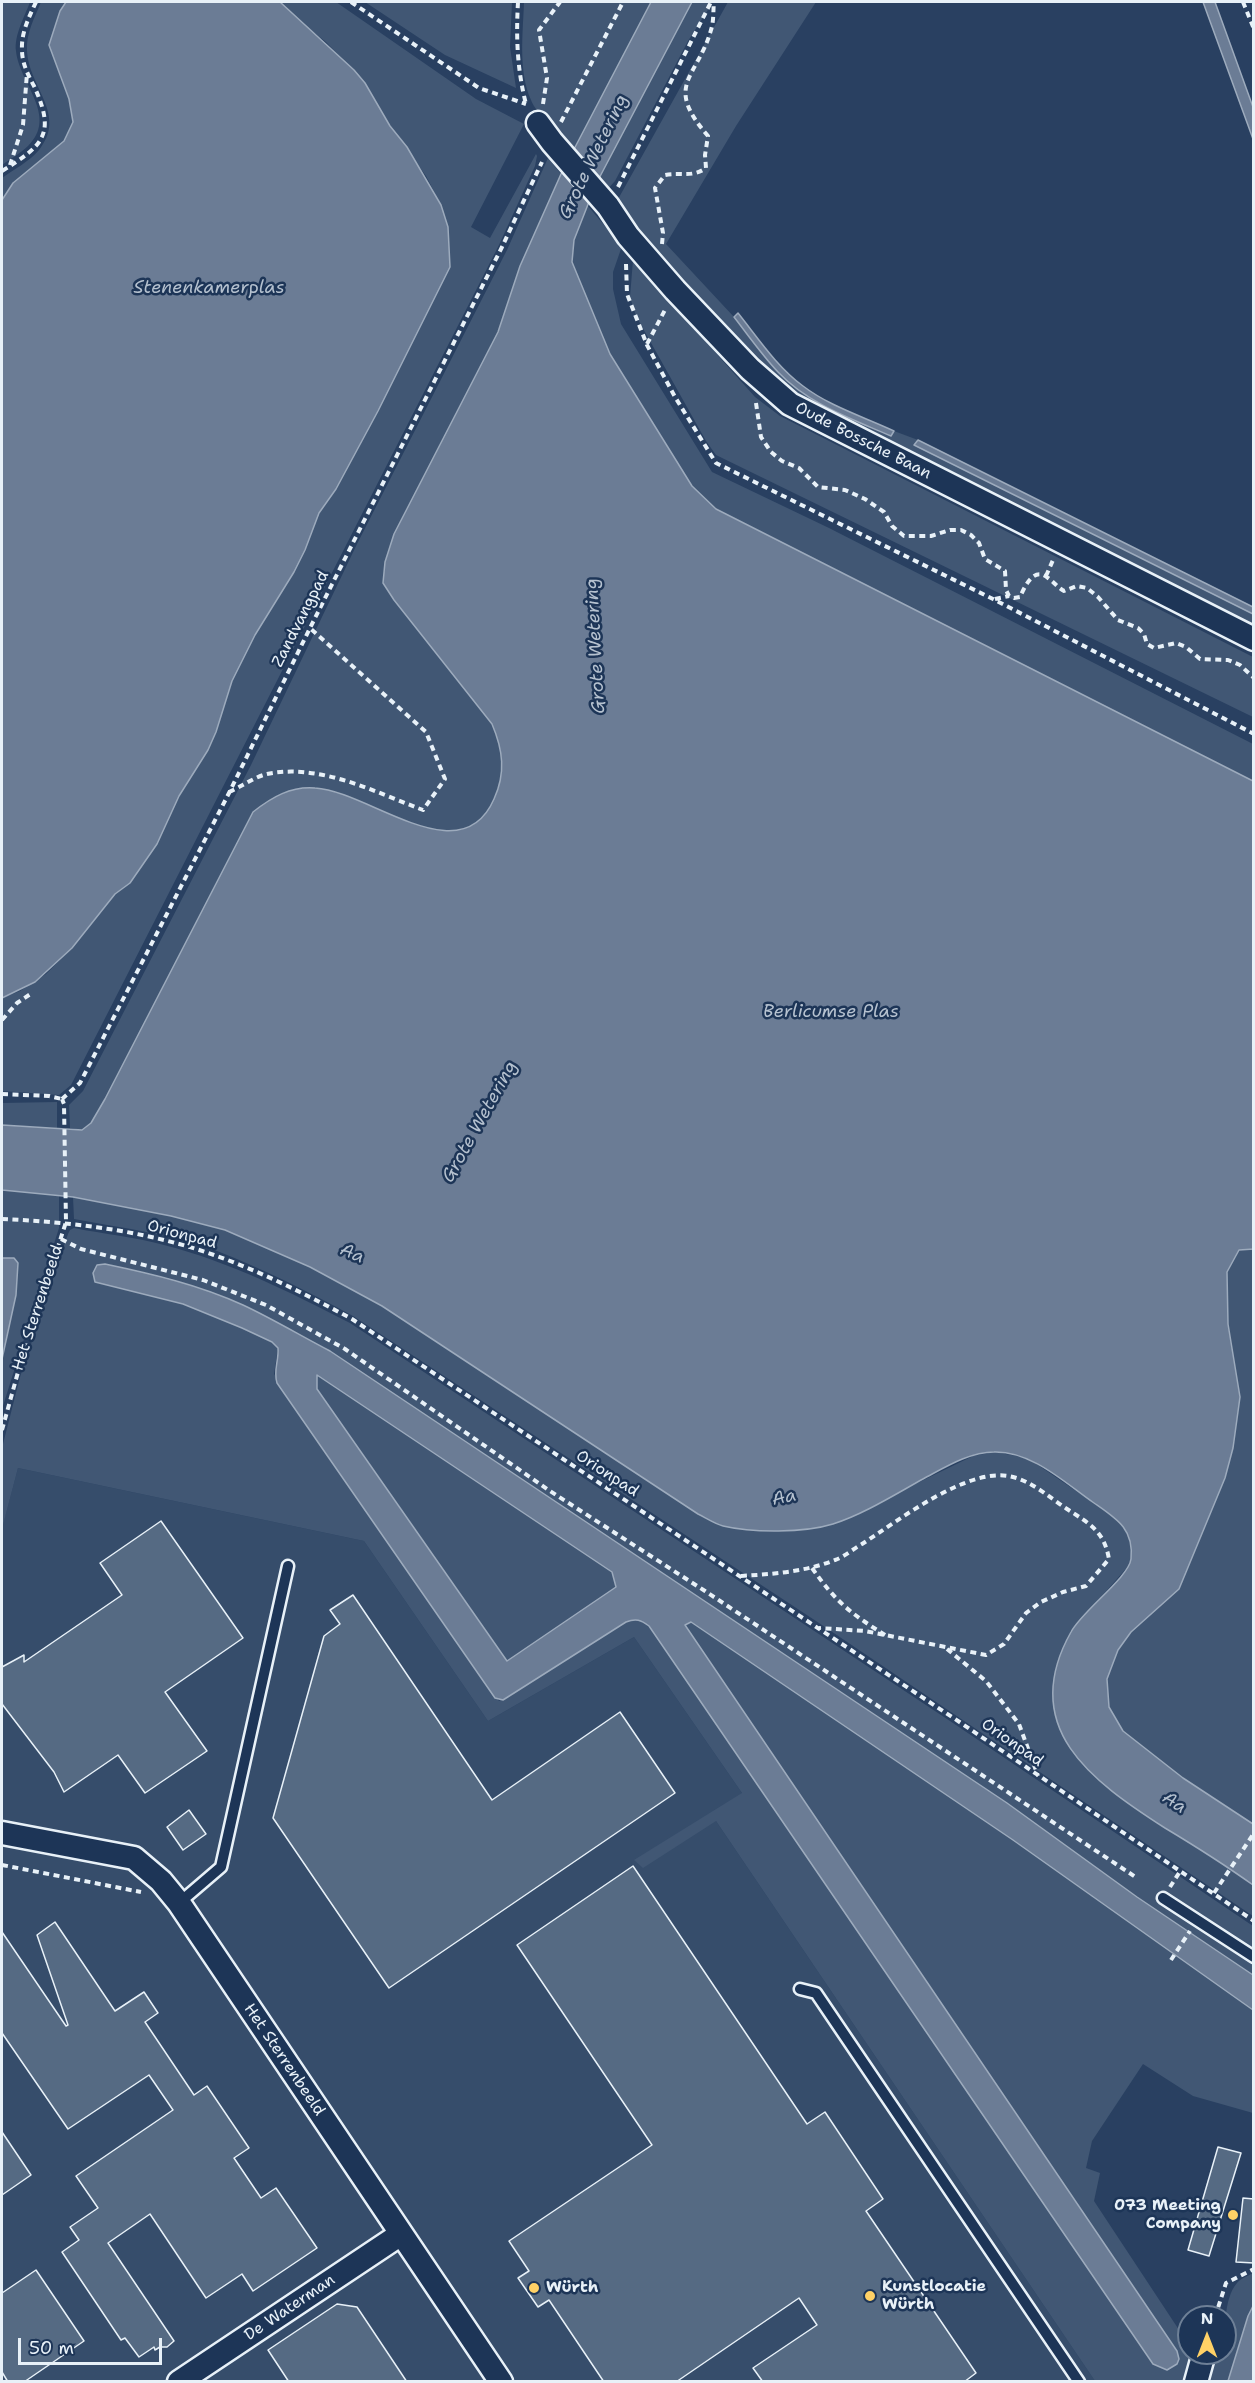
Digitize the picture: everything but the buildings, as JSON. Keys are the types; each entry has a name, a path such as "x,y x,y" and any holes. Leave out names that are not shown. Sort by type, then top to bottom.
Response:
{"street":[{"name":"Oude Bossche Baan","path":"532,113 556,148 608,206 628,236 659,272 750,369 790,404 1254,639"},
{"name":"Het Sterrenbeeld","path":"2,1833 134,1858 160,1881 179,1903 501,2382"},
{"name":"De Waterman","path":"179,2382 401,2234"},
{"path":"1196,2382 1201,2365"}],"lane":[{"path":"179,1903 221,1868 288,1566"},
{"path":"1163,1898 1254,1957"},
{"path":"800,1989 816,1993 1079,2382"}],"path":[{"path":"2,171 36,148 45,129 45,110 27,72 22,51 25,27 36,2"},
{"path":"351,2 479,88 532,113"},
{"path":"518,2 516,48 519,79 532,113"},
{"path":"532,113 545,97 547,78 539,30 560,2"},
{"name":"Zandvangpad","path":"62,1099 80,1083 229,793 502,247 556,148 579,84 623,2"},
{"path":"608,206 712,2"},
{"path":"659,272 663,233 655,188 665,175 689,175 699,173 706,168 705,155 708,136 688,108 684,94 687,78 711,29 712,2"},
{"path":"1243,2 1254,29"},
{"path":"9,166 23,125 27,72"},
{"path":"628,236 627,294 647,345 675,397 716,463 993,599 1254,734"},
{"path":"647,345 675,290"},
{"path":"756,401 761,437 771,452 782,461 799,468 818,487 845,490 865,499 884,512 892,526 904,536 931,536 950,530 961,530 971,535 979,543 985,559 1005,571 1009,596"},
{"path":"993,599 1009,596 1020,597 1025,584 1031,577 1038,575 1046,576 1064,591 1077,586 1087,588 1118,620 1138,628 1144,634 1147,644 1154,648 1176,643 1186,647 1200,659 1228,660 1240,665 1254,678"},
{"path":"229,793 266,774 304,772 344,780 423,810 445,779 426,732 310,628"},
{"path":"2,1020 17,1003 32,993"},
{"path":"2,1095 48,1096 62,1099 66,1222"},
{"name":"Orionpad","path":"2,1220 66,1222 164,1240 214,1255 303,1293 352,1319 1254,1921"},
{"name":"Het Sterrenbeeld","path":"2,1430 23,1354 66,1222"},
{"path":"61,1239 81,1249 203,1280 266,1305 345,1349 550,1491 1137,1878"},
{"path":"740,1576 812,1568 837,1560 945,1492 992,1474 1012,1477 1031,1485 1099,1532 1107,1547 1109,1559 1086,1586 1063,1592 1034,1607 1017,1623 1004,1644 986,1655 865,1631 818,1628"},
{"path":"812,1568 827,1590 850,1614 888,1637"},
{"path":"946,1648 986,1681 1019,1724 1039,1776"},
{"path":"1214,1893 1254,1833"},
{"path":"2,1865 147,1893"},
{"path":"1171,1960 1197,1920"},
{"path":"1219,2305 1226,2283 1254,2269"}],"shaded area":[{"path":"2,2 30,2 18,32 16,51 39,111 40,123 37,135 28,146 2,165"},
{"path":"41,2 66,2 60,11 49,45 69,99 73,122 64,141 13,183 2,200 2,178 39,150 47,137 50,124 44,100 33,76 27,50 29,31"},
{"path":"280,2 336,2 476,99 524,124 471,227 490,238 536,154 535,166 499,245 71,1085 59,1095 2,1091 2,998 20,991 46,974 72,948 115,894 130,883 148,857 179,796 208,750 232,681 255,635 294,572 319,513 336,489 441,205 426,176 390,126 365,83 326,42 294,17"},
{"path":"365,2 512,2 510,47 516,88 445,55"},
{"path":"524,2 651,2 573,151 538,112 527,89 522,52"},
{"path":"692,2 713,2 688,41 615,181 604,193 596,184"},
{"path":"728,2 816,2 736,126 666,244 734,317 778,372 799,391 822,405 891,436 894,431 918,440 915,445 1253,614 1253,634 765,379 617,208 617,201"},
{"path":"548,158 561,174 520,266 498,332 394,534 385,562 383,582 394,600 492,724 499,743 502,762 502,771 494,799 479,820 460,830 437,830 412,823 337,792 315,788 298,789 282,794 253,812 105,1099 91,1123 82,1130 70,1128 69,1105 83,1091 251,765 357,544 507,250"},
{"path":"587,205 622,246 613,272 613,289 621,324 712,472 829,528 1253,744 1253,781 716,509 692,486 610,354 580,284 572,262 574,240"},
{"path":"633,260 755,397 780,416 1253,657 1253,717 716,455 636,316 630,297"},
{"path":"57,1102 57,1128 2,1125 2,1103"},
{"path":"2,1190 59,1195 59,1228 2,1409 2,1359 16,1295 14,1259 2,1258"},
{"path":"73,1197 171,1216 225,1230 310,1267 382,1306 721,1526 750,1530 831,1525 973,1456 994,1452 1023,1457 1038,1465 1120,1521 1132,1543 1131,1563 1071,1631 1059,1662 1223,1864 1253,1885 1253,1916 819,1623 353,1316 252,1265 200,1245 74,1219"},
{"path":"74,1228 153,1242 188,1252 282,1289 350,1323 953,1723 1253,1926 1253,1975 1137,1897 1007,1803 330,1351 244,1306 173,1279 122,1267 96,1282 183,1304 242,1328 272,1342 278,1348 274,1374 499,1701 626,1622 638,1620 649,1626 904,1998 1167,2370 1177,2364 1189,2365 1185,2381 1095,2381 716,1821 643,1868 634,1860 742,1793 634,1637 488,1721 364,1541 18,1468 2,1529 2,1448 20,1377 70,1230"},
{"path":"1253,1249 1253,1824 1183,1778 1123,1731 1109,1707 1107,1679 1118,1650 1131,1632 1179,1589 1225,1478 1233,1448 1240,1397 1228,1324 1227,1272 1239,1250"},
{"path":"317,1374 612,1572 616,1587 508,1662 317,1389"},
{"path":"18,1468 364,1541 488,1721 634,1637 742,1793 716,1821 1095,2381 2,2382 2,1528"},
{"path":"691,1622 1013,1840 1253,2010 1253,2113 1193,2096 1143,2064 1092,2141 1086,2168 1100,2173 1094,2201 1177,2327 1177,2351 684,1625"},
{"path":"1253,2273 1253,2306 1237,2352 1237,2305 1227,2305 1232,2290 1243,2278"},
{"path":"1212,2365 1233,2365 1228,2381 1207,2382"}],"water":[{"name":"Stenenkamerplas","path":"66,2 280,2 354,70 365,83 390,126 407,147 441,205 448,227 450,267 378,411 336,489 319,513 294,572 255,635 232,681 208,750 179,796 157,844 130,883 115,894 72,948 35,982 2,998 2,200 13,183 64,141 73,122 69,99 49,45 60,11"},
{"name":"Berlicumse Plas","path":"651,2 692,2 596,184 574,240 572,262 610,354 692,486 716,509 1253,781 1254,1249 1239,1250 1227,1272 1228,1324 1240,1397 1233,1448 1225,1478 1179,1589 1131,1632 1118,1650 1107,1679 1109,1707 1123,1731 1183,1778 1253,1824 1253,1885 1112,1791 1089,1771 1070,1748 1058,1724 1053,1697 1057,1666 1071,1632 1128,1566 1131,1559 1130,1540 1127,1532 1110,1514 1035,1462 1008,1453 994,1452 975,1455 948,1466 856,1515 821,1527 778,1531 723,1526 698,1514 382,1306 310,1267 225,1230 171,1216 73,1197 2,1190 2,1125 82,1130 91,1123 253,812 282,794 298,789 315,788 337,792 412,823 437,830 460,830 479,820 494,799 502,771 502,762 499,743 492,724 394,600 383,583 385,562 394,534 498,332 520,266 561,174"},
{"path":"1203,2 1215,2 1253,107 1253,139"},
{"path":"738,313 768,352 794,378 824,400 894,431 891,436 831,410 790,383 766,359 734,317"},
{"path":"918,440 1253,607 1253,614 914,445"},
{"path":"2,1258 14,1258 18,1263 16,1295 2,1359"},
{"path":"105,1264 176,1281 210,1292 254,1310 330,1351 1007,1803 1137,1897 1253,1975 1253,2010 1013,1840 691,1622 685,1625 1177,2351 1177,2364 1167,2370 1153,2364 649,1626 638,1620 626,1622 503,1700 495,1698 277,1383 278,1348 272,1342 242,1328 183,1304 95,1282 93,1273 97,1265","holes":["317,1375 612,1572 616,1587 507,1661 317,1389"]},
{"path":"1253,2306 1253,2381 1228,2381 1233,2365 1237,2365 1237,2352"}],"place":[{"name":"073 Meeting Company","path":"1233,2215"},
{"name":"Würth","path":"534,2288"},
{"name":"Kunstlocatie Würth","path":"870,2296"}],"water label":[{"name":"Grote Wetering","path":"594,157"},
{"name":"Grote Wetering","path":"596,646"},
{"name":"Grote Wetering","path":"480,1122"},
{"name":"Aa","path":"352,1254"},
{"name":"Aa","path":"784,1498"},
{"name":"Aa","path":"1174,1803"}]}
